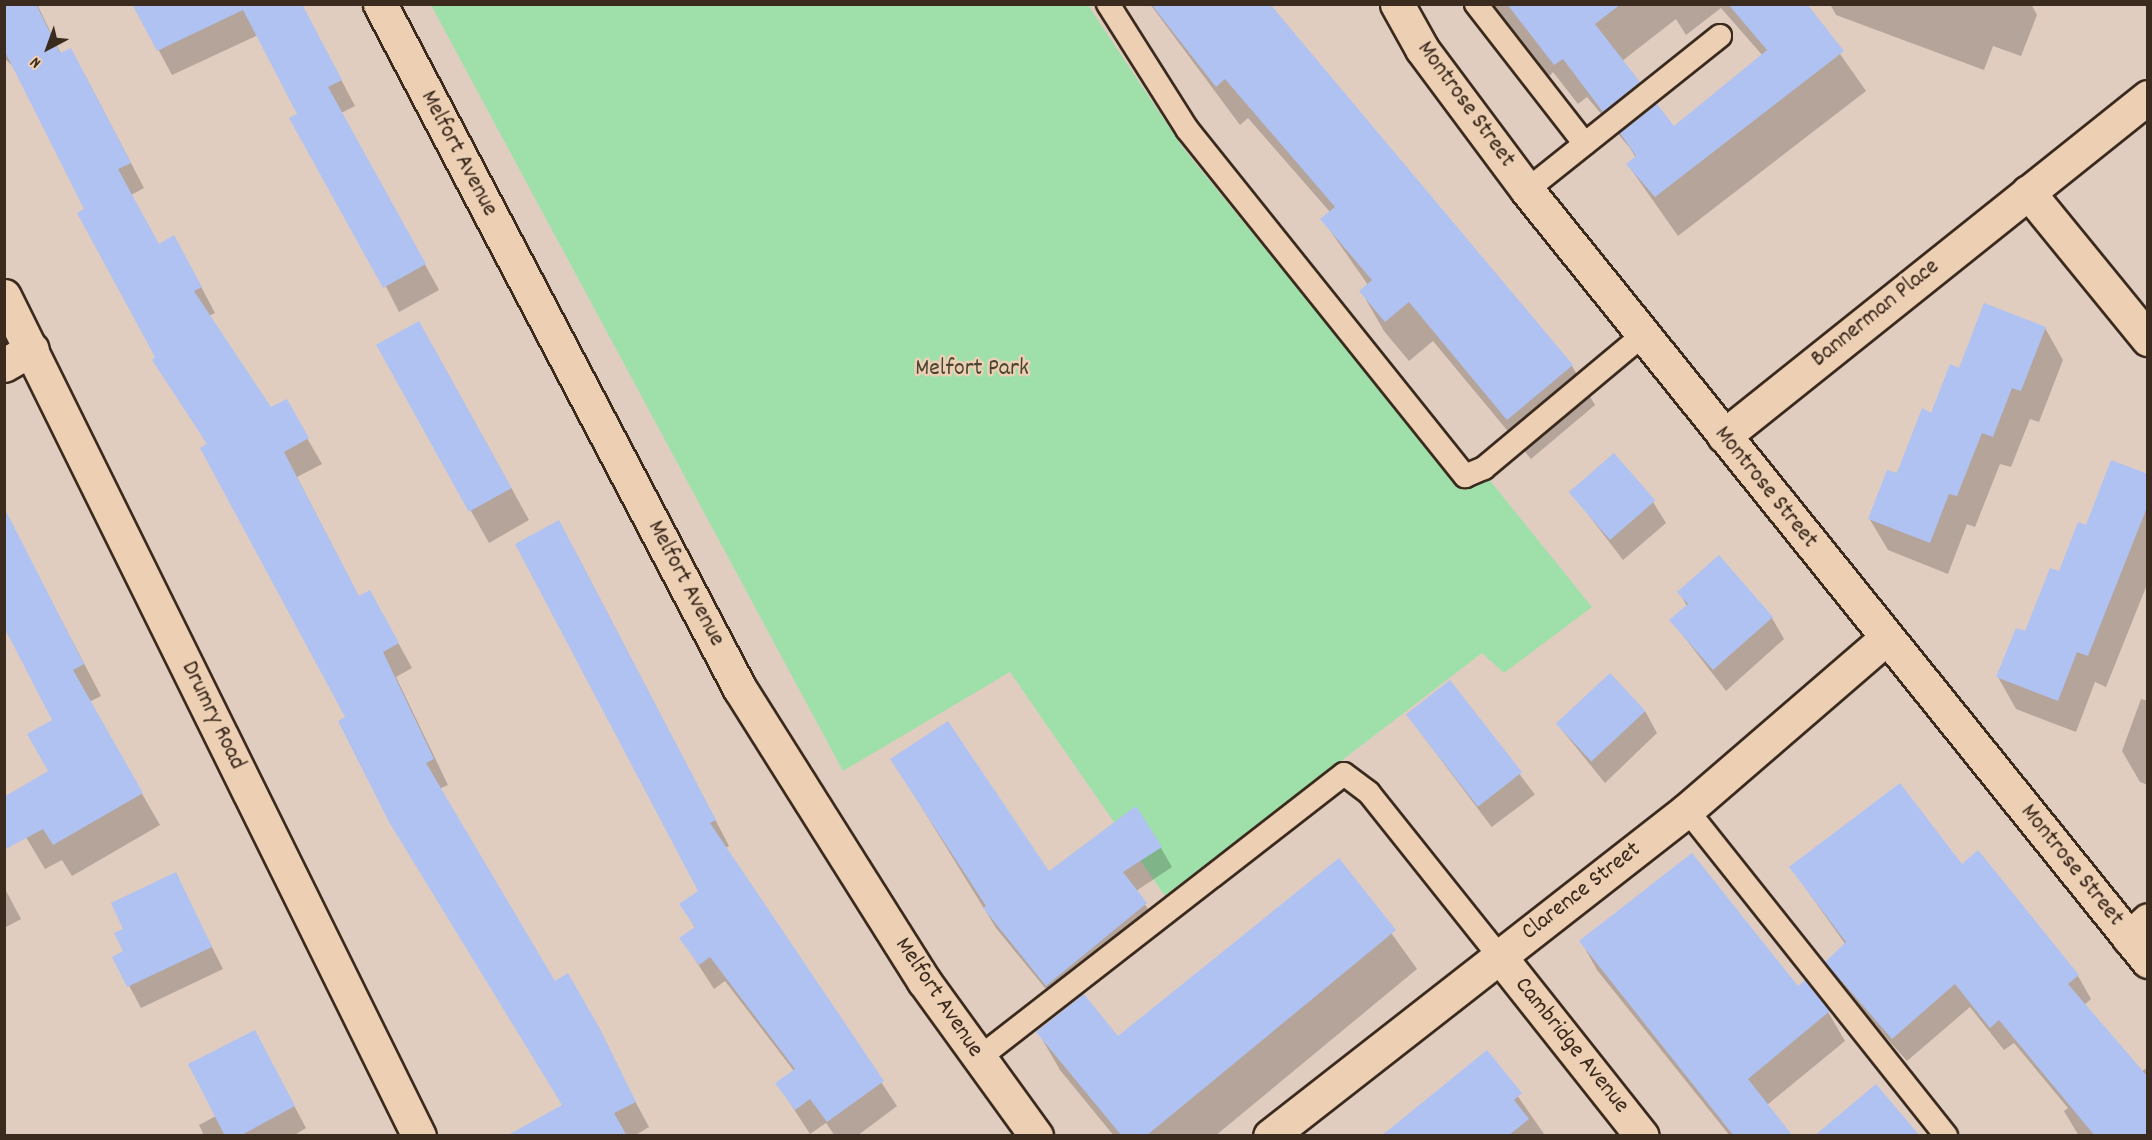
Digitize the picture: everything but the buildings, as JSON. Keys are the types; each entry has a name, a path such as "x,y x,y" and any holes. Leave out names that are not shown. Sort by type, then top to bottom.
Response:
{"street":[{"name":"Melfort Avenue","path":"380,4 740,689 979,1058 1036,1136"},
{"name":"Montrose Street","path":"1397,4 1422,49 1527,190 1887,638 2142,940"},
{"name":"Bannerman Place","path":"1724,436 2148,97"},
{"path":"2028,192 2148,339"},
{"name":"Drumry Road","path":"4,296 18,357 419,1136"},
{"name":"Clarence Street","path":"1270,1136 1687,810 1887,638"},
{"name":"Cambridge Avenue","path":"1500,957 1642,1136"}],"lane":[{"path":"1108,4 1187,129 1465,476 1484,468 1643,335"},
{"path":"1476,4 1584,144"},
{"path":"1527,190 1720,36"},
{"path":"979,1058 1344,774 1369,793 1500,957"},
{"path":"1687,810 1946,1136"}],"green space":[{"name":"Melfort Park","path":"431,5 1088,5 1183,148 1462,490 1488,478 1592,607 1504,673 1482,653 1165,896 1010,672 843,771"}]}
